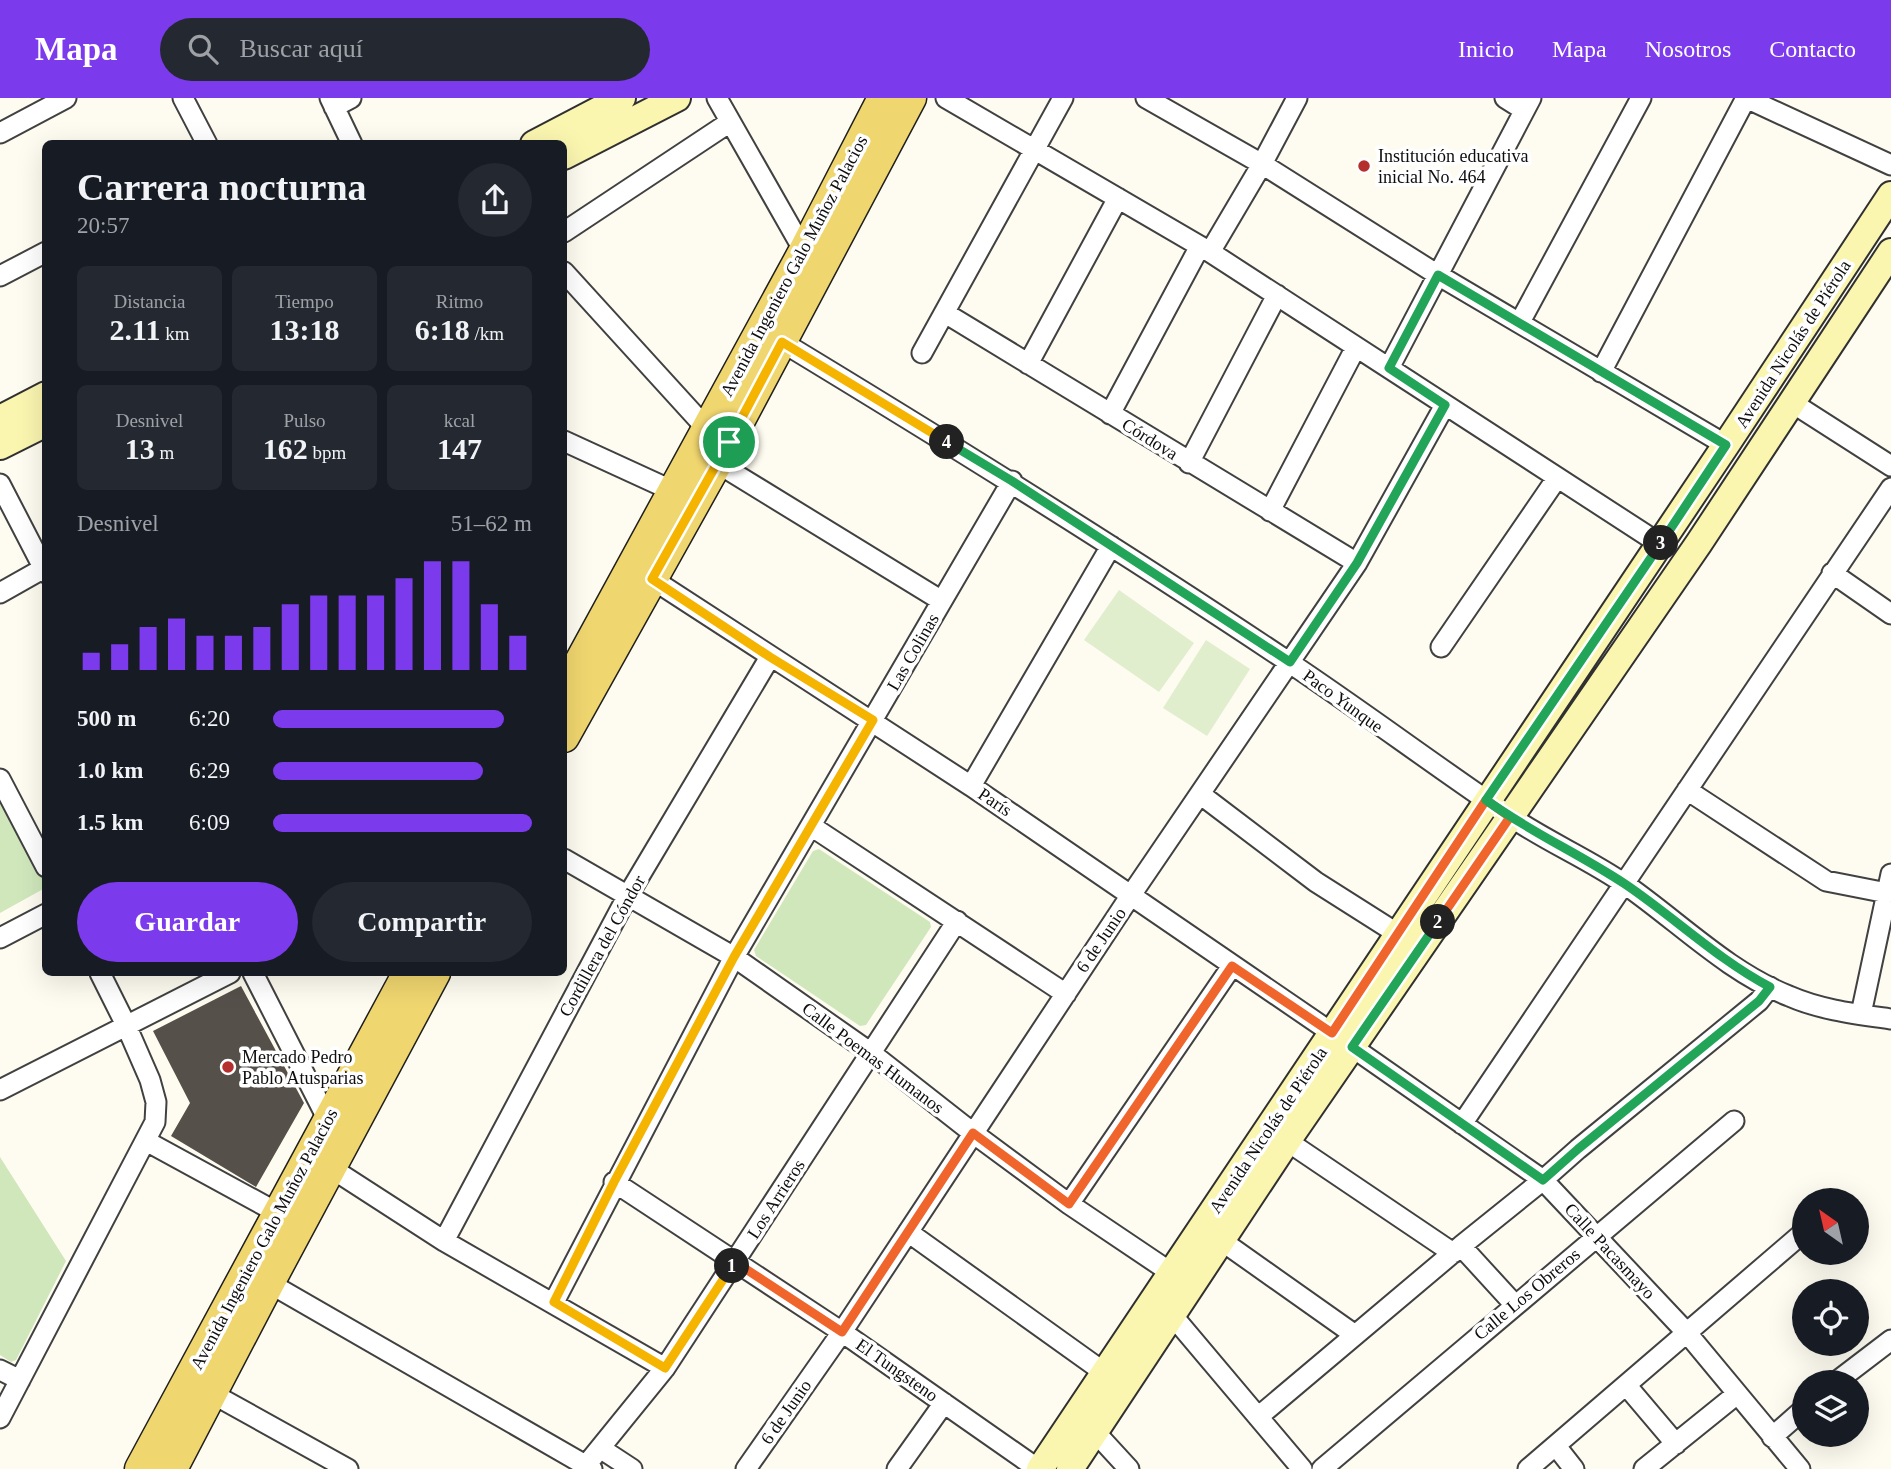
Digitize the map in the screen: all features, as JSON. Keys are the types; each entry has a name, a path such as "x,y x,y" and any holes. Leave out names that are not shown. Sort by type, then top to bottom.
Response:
{"main road":[{"name":"Avenida Ingeniero Galo Muñoz Palacios","path":"567,732 652,579 718,445 804,251 883,98"},
{"name":"Avenida Ingeniero Galo Muñoz Palacios","path":"567,685 673,491 718,445 782,342 911,98"},
{"name":"Avenida Ingeniero Galo Muñoz Palacios","path":"172,1469 331,1168 337,1131 407,976"},
{"name":"Avenida Ingeniero Galo Muñoz Palacios","path":"140,1469 278,1213 337,1131 433,976"}],"street":[{"path":"0,133 66,98"},
{"path":"183,98 205,140"},
{"path":"542,140 622,98"},
{"path":"567,154 677,98"},
{"path":"717,98 804,251"},
{"path":"946,98 1205,249 1660,544"},
{"path":"922,354 1063,98"},
{"path":"1146,98 1262,164 1438,275 1726,445"},
{"path":"1110,414 1205,249 1262,164 1297,98"},
{"path":"1389,368 1527,104 1504,98"},
{"path":"1520,322 1641,98"},
{"path":"1601,372 1746,98 1891,165"},
{"path":"338,101 351,140"},
{"path":"567,230 730,122"},
{"name":"Avenida Nicolás de Piérola","path":"1039,1469 1173,1274 1342,1040 1498,809 1660,544 1891,195"},
{"path":"1028,364 1118,198"},
{"name":"Avenida Nicolás de Piérola","path":"1070,1469 1287,1141 1398,934 1498,809 1699,543 1891,252"},
{"path":"0,276 42,254"},
{"path":"567,275 718,445 942,601"},
{"path":"1189,463 1277,295"},
{"name":"Córdova","path":"945,313 1357,563"},
{"name":"Paco Yunque","path":"782,342 1012,481 1290,662 1498,809 1624,884 1720,955 1770,987 1806,1002 1891,1019"},
{"path":"1270,511 1356,347"},
{"path":"0,419 42,398"},
{"path":"1791,402 1891,466"},
{"name":"6 de Junio","path":"746,1469 842,1332 1131,895 1357,563 1445,405"},
{"path":"0,446 42,425"},
{"path":"567,442 673,491"},
{"path":"1441,647 1557,478"},
{"name":"Las Colinas","path":"554,1302 614,1182 734,957 1012,481"},
{"path":"0,484 42,564"},
{"path":"1462,1124 1891,488"},
{"path":"971,786 1111,546"},
{"path":"0,593 42,572"},
{"path":"1832,573 1891,614"},
{"name":"París","path":"652,579 770,657 873,720 1342,1040"},
{"name":"Cordillera del Cóndor","path":"444,1241 627,897 770,657"},
{"path":"0,779 42,859"},
{"path":"1687,790 1826,881 1887,893"},
{"path":"1200,794 1316,882 1398,934"},
{"path":"811,826 1066,994"},
{"name":"Calle Poemas Humanos","path":"567,861 734,957 871,1054 1069,1204 1173,1274"},
{"path":"1861,1014 1891,874"},
{"path":"0,938 42,916"},
{"name":"Los Arrieros","path":"587,1468 665,1368 957,921"},
{"path":"1069,1204 1232,966"},
{"path":"0,1419 156,1122 156,1102 127,1025 102,976"},
{"path":"0,1090 224,976"},
{"path":"255,976 337,1131"},
{"path":"1258,1417 1457,1249 1759,1001 1770,987"},
{"name":"Calle Pacasmayo","path":"1342,1040 1543,1180 1687,1334 1800,1469"},
{"name":"Calle Los Obreros","path":"1322,1469 1734,1121"},
{"path":"146,1141 278,1213"},
{"path":"1287,1141 1457,1249 1514,1305"},
{"path":"331,1168 444,1241 665,1368"},
{"name":"El Tungsteno","path":"614,1182 842,1332 1039,1469"},
{"path":"908,1232 1105,1373"},
{"path":"1222,1241 1355,1335"},
{"path":"1528,1469 1792,1242"},
{"path":"269,1283 587,1468"},
{"path":"1172,1315 1302,1469"},
{"path":"1851,1370 1891,1339"},
{"path":"0,1370 20,1380"},
{"path":"1626,1385 1676,1444"},
{"path":"211,1392 348,1469"},
{"path":"1644,1469 1737,1394"},
{"path":"897,1469 944,1403"},
{"path":"1772,1437 1792,1420"},
{"path":"1095,1432 1129,1469"},
{"path":"1556,1446 1574,1469"},
{"path":"600,1448 632,1469"}],"green space":[{"path":"1119,590 1194,643 1159,692 1084,640"},
{"path":"1206,640 1250,669 1207,736 1163,708"},
{"path":"0,795 42,877 42,890 0,913"},
{"path":"819,849 930,922 931,927 866,1025 860,1026 756,956 754,950 813,851"},
{"path":"0,1157 66,1261 16,1360 11,1362 0,1355"}],"building":[{"name":"Mercado Pedro Pablo Atusparias","path":"241,986 304,1103 256,1187 171,1136 190,1103 153,1031"}],"place":[{"name":"Institución educativa inicial No. 464","path":"1364,166"},
{"name":"Mercado Pedro Pablo Atusparias","path":"228,1067"}],"route":[{"path":"729,442 652,579 770,657 873,720 734,957 614,1182 554,1302 665,1368 735,1262 842,1332 973,1133 1069,1204 1232,966 1332,1033 1486,800 1494,806 1510,817 1352,1047 1543,1180 1759,1001 1770,987 1720,955 1624,884 1486,800 1726,445 1438,275 1389,368 1445,405 1357,563 1290,662 1012,481 782,342 729,442"}]}
